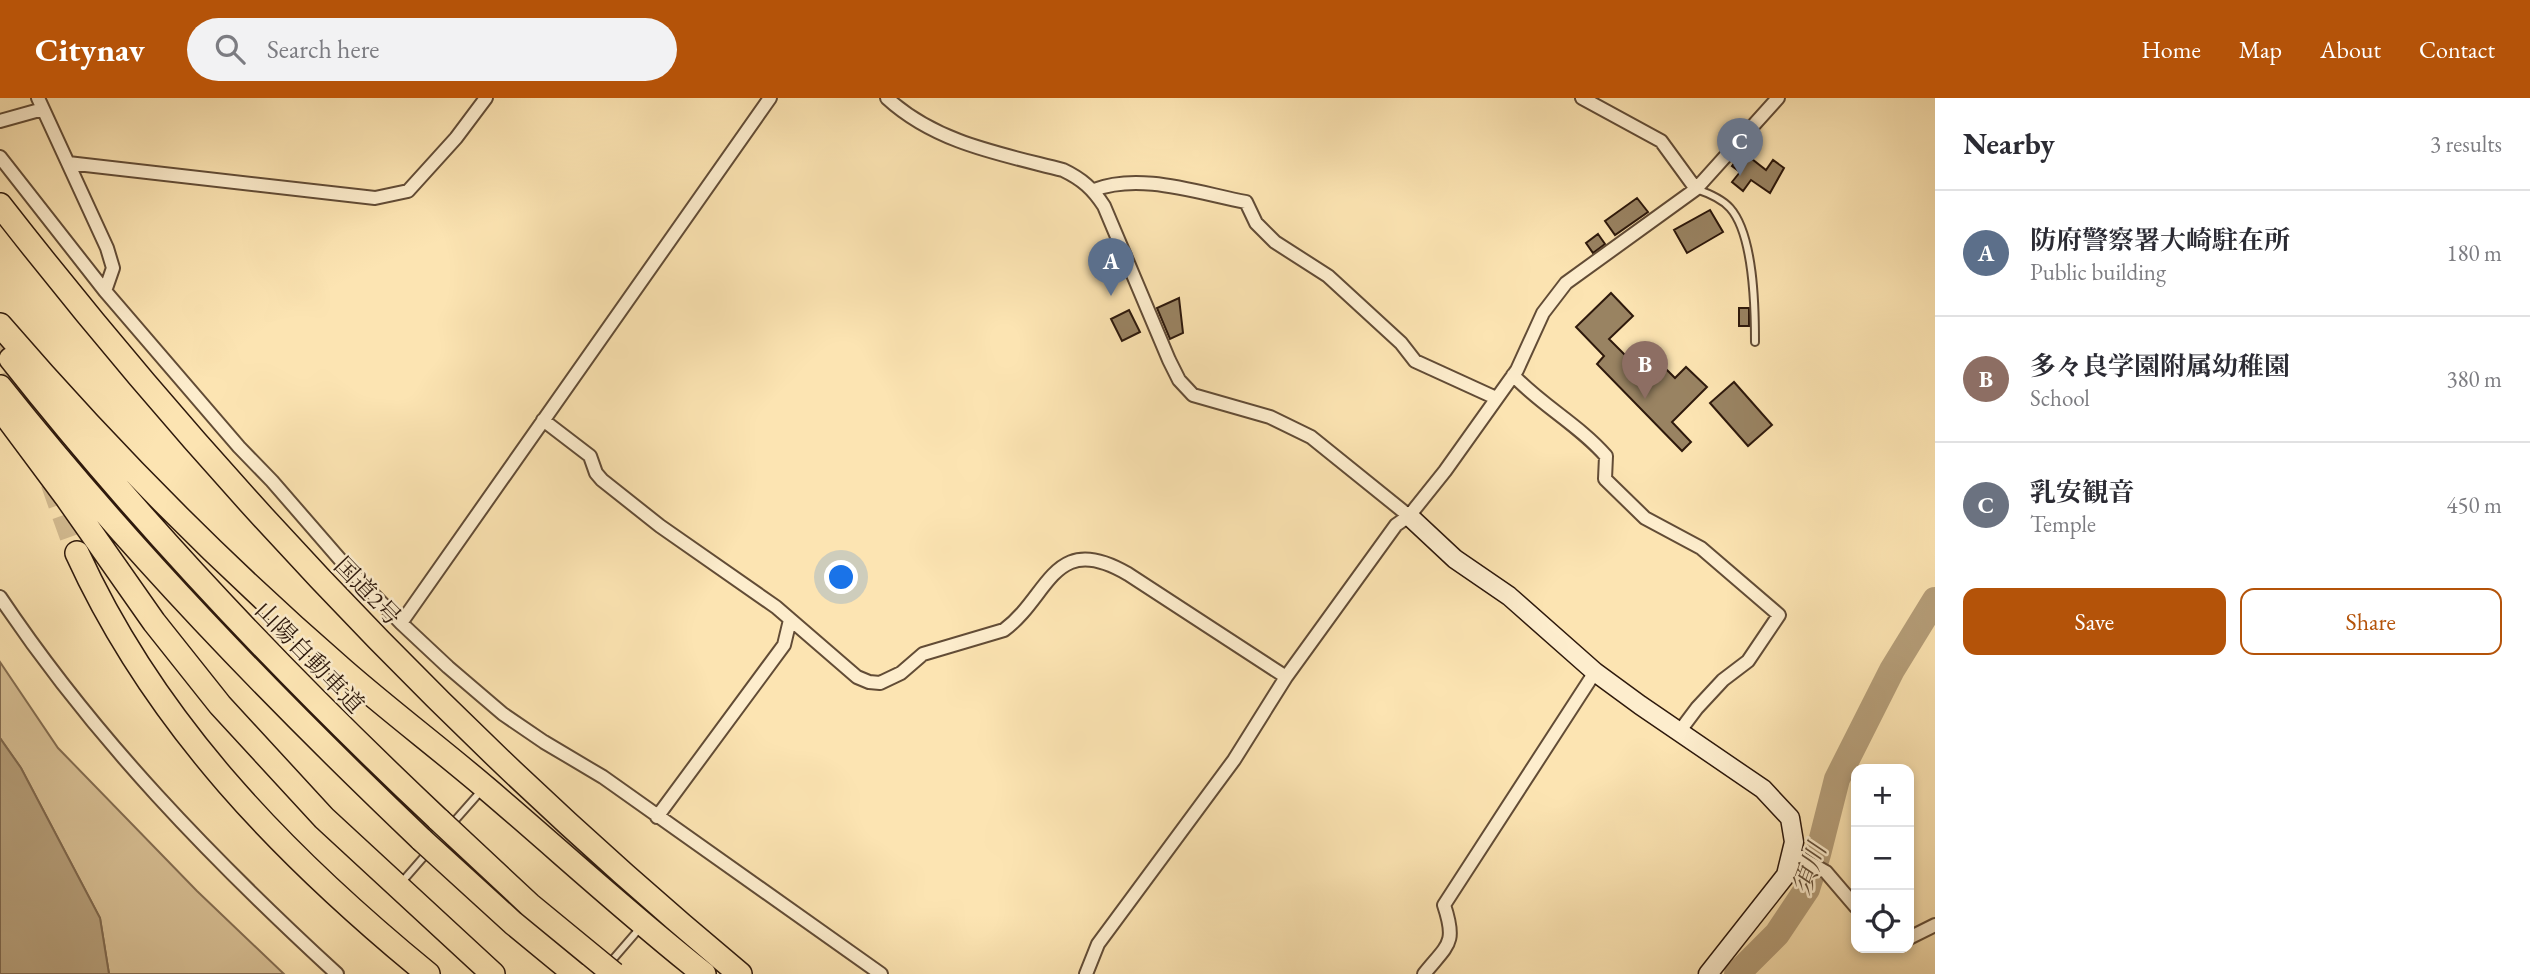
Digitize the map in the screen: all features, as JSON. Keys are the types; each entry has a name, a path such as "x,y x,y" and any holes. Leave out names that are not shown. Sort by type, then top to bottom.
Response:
{"highway":[{"name":"国道2号","path":"0,205 169,411 273,529 404,666 532,792 740,974"},
{"path":"0,325 110,447 216,554 344,671 484,787 643,926 704,974"},
{"name":"山陽自動車道","path":"0,345 150,527 261,646 355,741 530,905 614,974"},
{"path":"0,387 100,507 242,664 422,840 513,923 575,974"},
{"path":"0,408 155,622 220,705 324,818 493,974"},
{"path":"77,553 97,597 136,664 170,713 216,771 253,813 341,898 428,974"}],"street":[{"path":"68,163 375,198 408,191 456,138 486,98"},
{"path":"401,623 770,98"},
{"path":"887,98 911,117 953,140 1063,170 1079,177 1094,190 1104,206 1169,360 1179,380 1193,395 1270,417 1311,437 1409,516 1455,559 1508,596 1595,672 1738,770 1781,806 1790,818 1796,855 1786,875 1708,974"},
{"path":"1583,98 1661,141 1696,189"},
{"path":"1086,974 1098,944 1234,760 1286,677 1396,525 1409,516 1446,471 1513,375 1544,313 1566,283 1696,189 1777,98"},
{"path":"0,121 40,103 107,248 113,268 105,291"},
{"path":"0,157 105,291 239,447 401,623 503,714 544,743 603,777 881,974"},
{"path":"1094,190 1112,183 1161,185 1246,202 1256,223 1275,242 1328,275 1401,343 1415,361 1496,398"},
{"path":"1513,375 1606,456 1605,479 1615,492 1645,518 1702,548 1779,615 1748,661 1723,680 1679,732"},
{"path":"543,420 590,456 596,473 602,480 660,526 776,607 857,677 869,682 880,683 901,673 923,654 1004,630 1014,623 1042,584 1058,569 1068,564 1094,559 1128,574 1286,677"},
{"path":"0,597 49,667 136,775 181,824 337,974"},
{"path":"657,817 784,645 790,620"},
{"path":"1424,974 1449,942 1452,928 1444,905 1595,672"},
{"path":"1796,855 1826,872 1851,900"},
{"path":"1914,935 1935,925"}],"lane":[{"path":"1696,189 1719,199 1731,208 1741,229 1749,254 1755,342"},
{"path":"397,887 484,787"},
{"path":"600,974 643,926"}],"shaded area":[{"path":"0,662 58,748 197,891 284,974 109,974 100,918 21,768 0,738"},
{"path":"0,738 21,768 100,918 109,974 0,974"}],"building":[{"path":"1743,152 1766,170 1773,160 1784,168 1770,193 1751,180 1743,191 1732,182 1740,172 1732,166"},
{"path":"1637,198 1648,212 1615,235 1605,221"},
{"path":"1710,210 1723,232 1687,253 1674,230"},
{"path":"1598,234 1605,244 1593,253 1586,243"},
{"path":"1611,293 1633,316 1609,339 1635,365 1640,359 1653,371 1660,363 1675,378 1686,367 1707,387 1672,422 1691,442 1682,451 1597,364 1604,356 1576,327"},
{"path":"1179,298 1183,333 1170,339 1157,308"},
{"path":"1739,308 1749,308 1749,326 1739,326"},
{"path":"1129,310 1140,332 1122,341 1111,319"},
{"path":"1734,382 1772,425 1748,446 1710,403"}],"waterway":[{"name":"須川","path":"1737,974 1777,934 1807,889 1837,779 1892,670 1935,600"}],"tunnel":[{"path":"0,338 30,421"},
{"path":"52,483 77,553"}],"place":[{"name":"乳安観音","path":"1740,176"},
{"name":"防府警察署大崎駐在所","path":"1111,296"},
{"name":"多々良学園附属幼稚園","path":"1645,399"}]}
